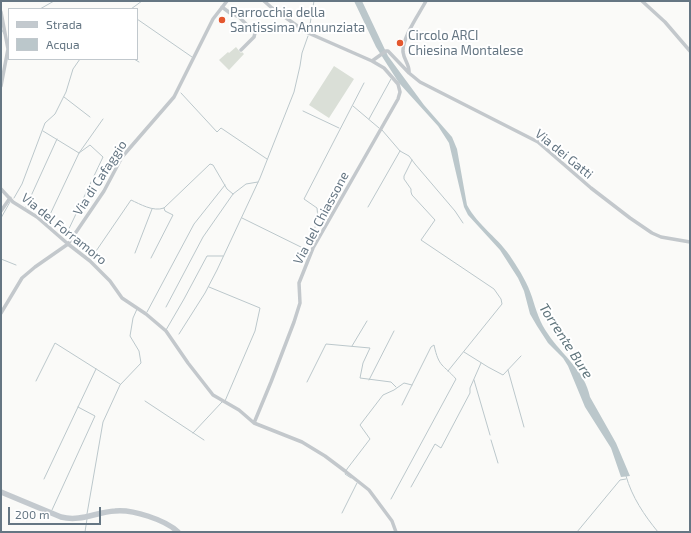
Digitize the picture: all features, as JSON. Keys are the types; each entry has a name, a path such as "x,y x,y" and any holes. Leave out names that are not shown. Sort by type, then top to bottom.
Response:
{"main road":[{"path":"1,492 61,517 80,519 114,511 122,511 135,513 161,521 173,527 178,532"}],"street":[{"name":"Via di Cafaggio","path":"1,313 22,278 68,244 104,191 122,157 175,96 213,19 227,1"},
{"name":"Via del Chiassone","path":"254,423 296,316 300,303 299,283 313,248 398,99 400,92 398,84 384,68 372,61 306,32 264,1"},
{"path":"409,73 409,68 403,54 404,48 407,37 426,1"},
{"path":"642,1 665,22 690,51"},
{"path":"222,7 239,18 255,33 254,37 241,50"},
{"path":"1,12 8,49 1,86"},
{"name":"Via dei Gatti","path":"372,61 386,51 390,52 409,73 420,82 538,142 590,188 652,233 661,237 690,242"},
{"name":"Via del Forramoro","path":"1,189 15,203 37,218 90,260 110,280 122,298 146,314 166,331 188,363 213,395 239,410 254,423 302,442 345,470 369,490 392,521 396,532"},
{"path":"1,211 10,198"}],"shaded area":[{"path":"236,47 241,53 242,52 244,54 229,70 219,60"},
{"path":"334,66 354,79 329,118 309,105"}],"water":[{"path":"354,1 362,1 388,56 424,105 452,137 457,149 467,205 477,219 507,252 521,273 543,325 548,334 583,379 590,397 616,443 630,476 621,477 611,448 585,407 568,366 563,358 548,343 530,314 524,291 518,278 500,250 468,215 464,207 449,143 438,126 399,83 376,47"}],"waterway":[{"path":"42,8 54,1"},
{"path":"132,8 142,1"},
{"path":"309,30 314,1"},
{"path":"138,20 192,57"},
{"path":"1,28 4,34"},
{"path":"179,334 205,293 217,270 260,178 294,92 302,53 308,36"},
{"path":"14,198 22,184 45,123 55,114 66,92 73,69 79,60"},
{"path":"369,119 391,79"},
{"path":"311,240 317,221 317,208 304,199 364,83"},
{"path":"181,93 217,132 221,128 267,159"},
{"path":"64,97 90,117"},
{"path":"353,106 379,128"},
{"path":"303,111 339,128"},
{"path":"47,221 79,153 103,119"},
{"path":"382,130 400,151 409,156 455,211 463,223"},
{"path":"43,131 79,153"},
{"path":"26,207 57,139"},
{"path":"66,235 103,157 90,145 79,153"},
{"path":"368,207 400,151"},
{"path":"412,160 404,179 411,189 412,195 435,220 421,240 494,289 501,299 502,304 448,371"},
{"path":"92,257 131,200 155,209 164,208 210,164 213,165 227,189 233,194"},
{"path":"166,307 203,237 233,194 246,184 258,182"},
{"path":"147,312 194,224 225,185"},
{"path":"1,218 10,202"},
{"path":"151,258 173,215 165,211 164,208"},
{"path":"135,253 152,209"},
{"path":"242,218 309,251"},
{"path":"166,330 207,256 223,256"},
{"path":"1,259 16,265"},
{"path":"209,287 260,308 255,331 225,401"},
{"path":"87,514 103,422 120,385 141,363 139,351 130,336 133,318 137,309"},
{"path":"352,346 367,321"},
{"path":"369,380 394,331"},
{"path":"36,381 55,343 120,384"},
{"path":"307,382 326,344 370,348 363,363 360,378 391,382 396,387"},
{"path":"391,499 456,379 440,362 434,345 431,347 402,405"},
{"path":"464,352 503,375 521,356"},
{"path":"411,487 435,444 441,448 470,393 470,388 481,363"},
{"path":"44,479 96,369"},
{"path":"508,370 524,427"},
{"path":"474,380 490,435"},
{"path":"351,478 345,474 347,469 370,439 360,425 383,395 404,383 412,385"},
{"path":"145,401 204,440"},
{"path":"193,433 222,402"},
{"path":"52,510 95,416 78,407"},
{"path":"491,440 498,463"},
{"name":"Torrente Bure","path":"626,476 639,506 658,532"},
{"path":"577,532 620,480 626,479"},
{"path":"342,513 357,483"},
{"path":"85,532 87,519"}],"place":[{"name":"Parrocchia della Santissima Annunziata","path":"222,20"},
{"name":"Circolo ARCI Chiesina Montalese","path":"400,43"}]}
